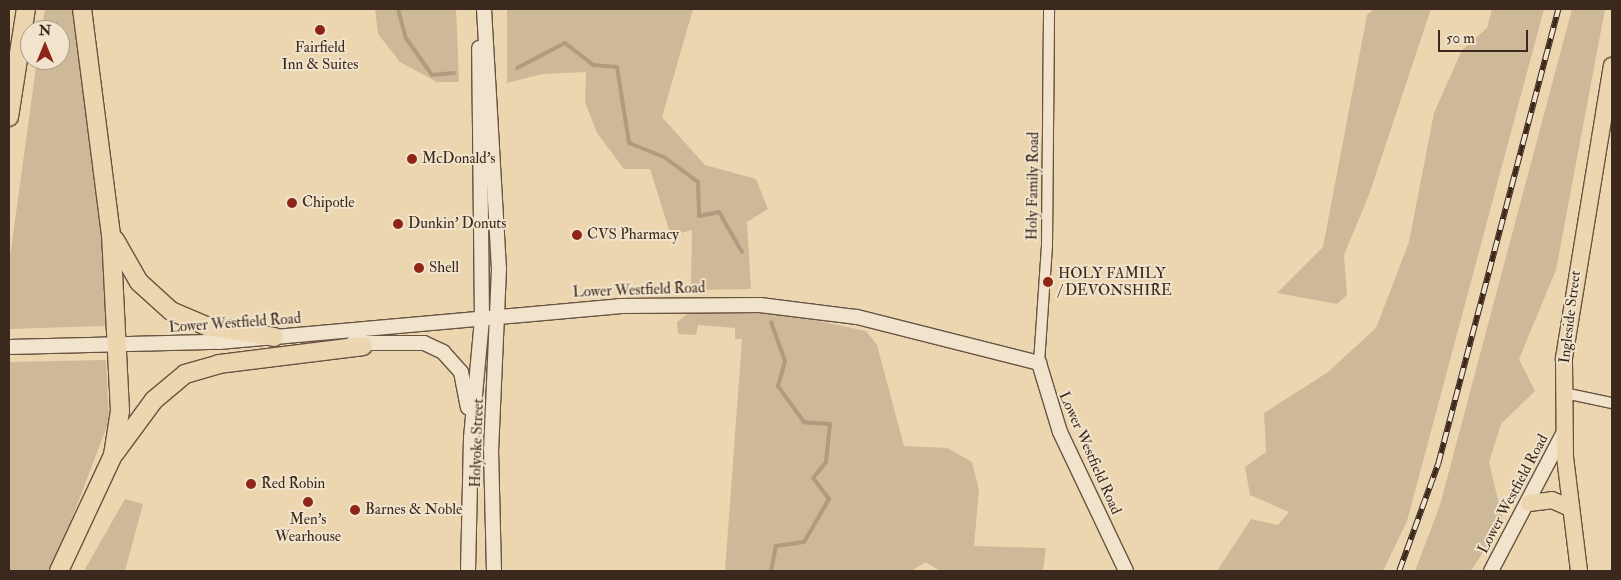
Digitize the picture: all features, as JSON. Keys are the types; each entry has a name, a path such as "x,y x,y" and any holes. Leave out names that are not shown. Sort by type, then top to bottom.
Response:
{"highway":[{"path":"9,117 26,9"},
{"path":"82,9 110,226 120,411 113,455"},
{"path":"110,226 133,274 171,310 218,329 274,337"},
{"path":"59,571 113,455 154,400 185,374 219,364 363,346"}],"main road":[{"name":"Ingleside Street","path":"1579,571 1570,508 1564,432 1567,329 1612,66"},
{"path":"1528,503 1552,500 1570,508"}],"street":[{"name":"Holyoke Street","path":"468,571 471,438 482,319 480,9"},
{"name":"Holyoke Street","path":"484,9 499,315 491,449 494,571"},
{"name":"Holy Family Road","path":"1039,363 1047,245 1048,9"},
{"name":"Lower Westfield Road","path":"9,347 117,346 274,337 482,319 499,315 619,306 788,307 881,322 1039,363 1060,432 1126,571"},
{"path":"318,333 363,346 424,343 452,358 465,381 471,438"},
{"path":"1564,393 1612,402"},
{"name":"Lower Westfield Road","path":"1491,571 1564,432"}],"shaded area":[{"path":"45,9 75,9 107,250 108,317 104,326 9,329 9,264 36,70 70,70 70,20 43,20"},
{"path":"375,9 456,9 459,82 437,82 400,62 378,34"},
{"path":"507,9 693,9 662,117 705,165 756,179 768,209 747,222 751,289 691,290 692,230 674,235 669,230 650,169 624,169 597,133 585,102 586,72 542,74 507,83"},
{"path":"1374,9 1431,9 1370,192 1344,255 1347,295 1337,304 1277,293 1323,247 1367,15"},
{"path":"1492,9 1544,9 1407,521 1383,571 1217,571 1251,519 1278,525 1289,512 1250,495 1245,467 1266,452 1264,413 1328,372 1376,328 1409,242 1434,113 1462,50 1487,28"},
{"path":"1572,9 1605,9 1556,270 1519,359 1535,391 1501,424 1489,462 1503,521 1471,571 1415,571 1440,505"},
{"path":"690,312 781,313 866,331 877,345 904,446 947,448 972,462 979,490 974,546 1046,548 1043,571 940,571 926,562 911,571 725,571 742,339 735,339 735,328 698,325 696,335 678,334 677,322"},
{"path":"106,360 109,421 52,571 9,571 9,362"},
{"path":"125,499 143,504 125,571 84,571"}],"waterway":[{"path":"398,9 406,38 432,75 454,73"},
{"path":"517,68 565,43 593,65 617,67 629,143 664,157 698,182 699,216 719,212 742,252"},
{"path":"771,322 785,361 778,386 804,422 830,424 826,462 813,478 829,499 804,542 776,546 771,571"}],"railway":[{"path":"1399,571 1438,464 1558,9"}],"place":[{"name":"Fairfield Inn & Suites","path":"320,30"},
{"name":"McDonald's","path":"412,159"},
{"name":"Chipotle","path":"292,203"},
{"name":"Dunkin' Donuts","path":"398,224"},
{"name":"CVS Pharmacy","path":"577,235"},
{"name":"Shell","path":"419,268"},
{"name":"HOLY FAMILY / DEVONSHIRE","path":"1048,282"},
{"name":"Red Robin","path":"251,484"},
{"name":"Men's Wearhouse","path":"308,502"},
{"name":"Barnes & Noble","path":"355,510"}]}
